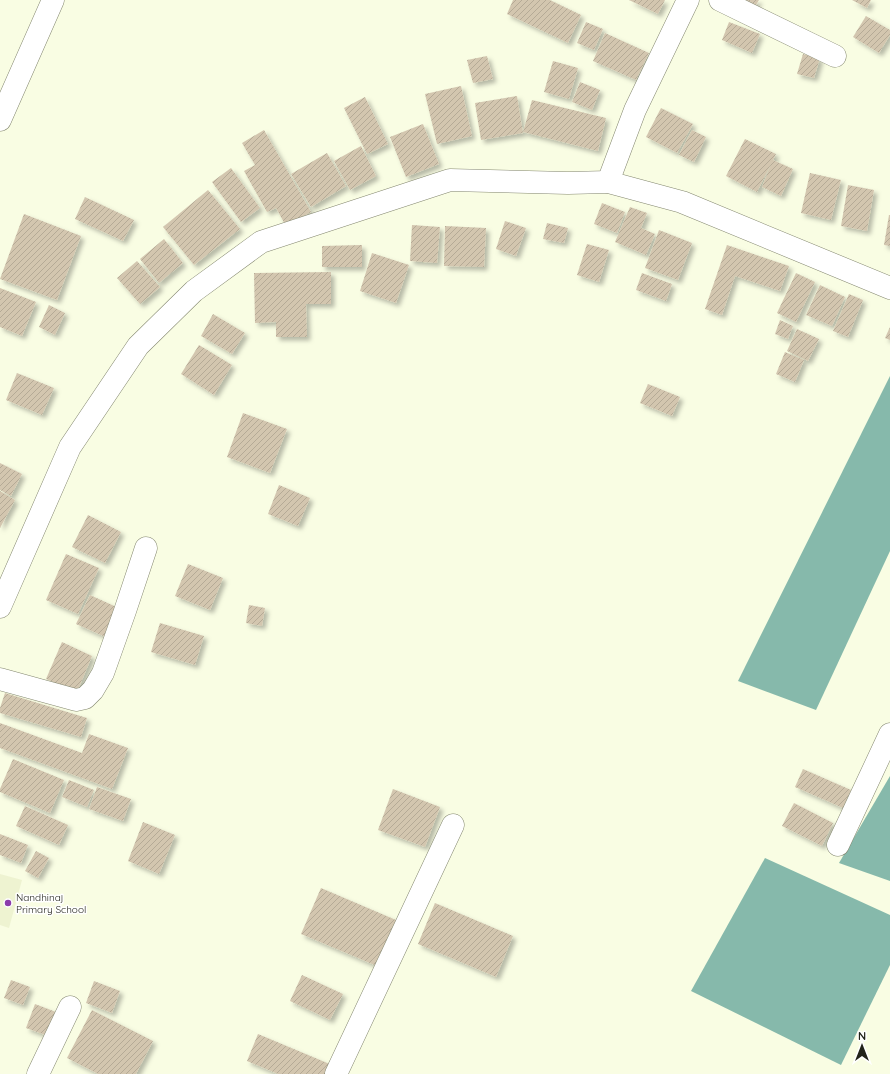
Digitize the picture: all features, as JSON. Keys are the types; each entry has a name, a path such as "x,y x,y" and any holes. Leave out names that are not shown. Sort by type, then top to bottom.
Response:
{"street":[{"path":"2,110 53,0"},
{"path":"608,182 634,110 688,0"},
{"path":"720,0 835,56"},
{"path":"0,607 70,447 138,346 194,291 261,242 450,180 568,183 608,182 682,202 890,288"},
{"path":"0,679 76,700 85,698 93,690 103,673 146,548"},
{"path":"838,845 890,734"},
{"path":"336,1074 454,825"},
{"path":"38,1074 70,1007"}],"shaded area":[{"name":"Nandhinaj Primary School","path":"0,874 22,880 9,928 0,925"}],"water":[{"path":"890,376 890,551 816,710 738,681"},
{"path":"890,776 890,881 839,863"},
{"path":"765,858 890,915 890,965 841,1065 691,991"}],"building":[{"path":"513,0 550,0 581,15 568,43 507,14"},
{"path":"629,0 665,0 658,14"},
{"path":"737,0 759,0 753,10"},
{"path":"852,0 871,0 867,8"},
{"path":"866,16 890,30 890,35 879,53 853,37"},
{"path":"586,22 603,29 594,50 577,43"},
{"path":"729,22 760,34 752,53 722,40"},
{"path":"605,33 649,53 636,80 593,61"},
{"path":"803,54 820,58 814,78 797,74"},
{"path":"487,56 493,79 473,83 467,60"},
{"path":"553,61 578,68 569,99 544,92"},
{"path":"580,82 600,90 592,110 572,102"},
{"path":"461,86 472,136 437,144 425,94"},
{"path":"517,96 523,133 481,140 475,103"},
{"path":"365,97 388,144 367,154 344,108"},
{"path":"532,100 606,118 598,151 523,132"},
{"path":"661,108 693,124 677,153 646,137"},
{"path":"423,124 439,164 406,177 390,137"},
{"path":"264,130 311,212 286,226 276,208 267,212 244,171 255,165 242,143"},
{"path":"692,130 706,137 694,162 679,155"},
{"path":"745,139 776,154 773,160 793,169 781,196 762,187 771,164 757,192 726,176"},
{"path":"361,146 376,176 350,190 334,161"},
{"path":"327,153 346,186 311,207 291,174"},
{"path":"231,168 260,208 241,222 212,182"},
{"path":"810,173 841,180 831,220 801,213"},
{"path":"848,185 874,190 867,231 841,226"},
{"path":"208,190 240,229 194,265 163,227"},
{"path":"85,197 134,220 123,241 75,219"},
{"path":"602,203 625,212 617,233 594,224"},
{"path":"630,207 647,213 641,228 655,234 646,255 615,242"},
{"path":"24,214 81,236 57,300 0,279"},
{"path":"890,215 890,246 884,245"},
{"path":"505,221 526,228 516,256 496,249"},
{"path":"547,223 568,228 564,243 543,239"},
{"path":"412,225 440,227 437,263 410,261"},
{"path":"445,226 486,228 484,267 444,266"},
{"path":"659,230 692,243 678,280 645,268"},
{"path":"164,239 183,263 159,283 140,259"},
{"path":"587,244 609,250 599,282 577,275"},
{"path":"362,245 362,267 322,267 322,246"},
{"path":"727,245 789,266 780,291 735,276 722,315 705,309"},
{"path":"372,253 409,265 396,303 360,291"},
{"path":"137,261 160,287 140,304 117,278"},
{"path":"331,272 331,304 306,304 307,337 276,337 276,322 255,323 254,273"},
{"path":"642,273 672,284 666,301 636,290"},
{"path":"796,273 815,282 796,322 777,313"},
{"path":"820,285 845,297 832,326 806,315"},
{"path":"0,288 36,302 22,336 0,327"},
{"path":"849,294 863,300 848,337 833,331"},
{"path":"49,305 65,313 55,335 39,327"},
{"path":"213,314 245,333 232,354 201,336"},
{"path":"780,320 793,326 788,339 775,334"},
{"path":"890,327 890,340 885,338"},
{"path":"797,329 819,339 808,361 787,351"},
{"path":"199,345 232,365 214,395 181,374"},
{"path":"785,352 804,360 795,382 776,374"},
{"path":"17,373 54,388 42,415 6,400"},
{"path":"648,384 680,397 672,416 640,403"},
{"path":"243,413 287,429 270,473 227,457"},
{"path":"0,463 22,474 11,496 0,490"},
{"path":"279,485 310,498 298,526 268,514"},
{"path":"0,491 15,500 0,528"},
{"path":"88,515 121,532 105,563 72,547"},
{"path":"66,554 99,568 78,614 46,600"},
{"path":"188,564 223,578 210,610 175,596"},
{"path":"90,595 123,610 110,639 76,624"},
{"path":"249,605 265,608 262,626 246,623"},
{"path":"160,623 204,636 195,665 151,652"},
{"path":"62,642 92,656 77,692 46,679"},
{"path":"5,693 87,718 81,737 0,713 0,708"},
{"path":"0,723 82,753 89,734 128,748 112,789 0,748"},
{"path":"13,759 64,780 50,813 0,792"},
{"path":"803,769 851,790 843,808 795,787"},
{"path":"69,780 94,790 87,807 62,797"},
{"path":"97,787 131,799 123,821 89,809"},
{"path":"393,789 440,807 425,847 378,830"},
{"path":"794,803 833,823 822,846 782,826"},
{"path":"25,806 68,825 59,845 16,826"},
{"path":"143,822 175,835 159,874 128,861"},
{"path":"0,834 28,845 21,863 0,855"},
{"path":"36,851 49,858 38,878 25,871"},
{"path":"321,888 403,923 384,969 301,934"},
{"path":"435,903 513,936 496,977 418,944"},
{"path":"302,975 343,994 330,1020 290,1001"},
{"path":"11,980 30,987 23,1005 4,998"},
{"path":"94,981 120,991 112,1013 86,1003"},
{"path":"35,1004 56,1012 48,1036 26,1028"},
{"path":"92,1010 153,1041 136,1074 98,1074 67,1058"},
{"path":"258,1034 332,1065 328,1074 278,1074 247,1061"}],"place":[{"name":"Nandhinaj Primary School","path":"8,903"}]}
